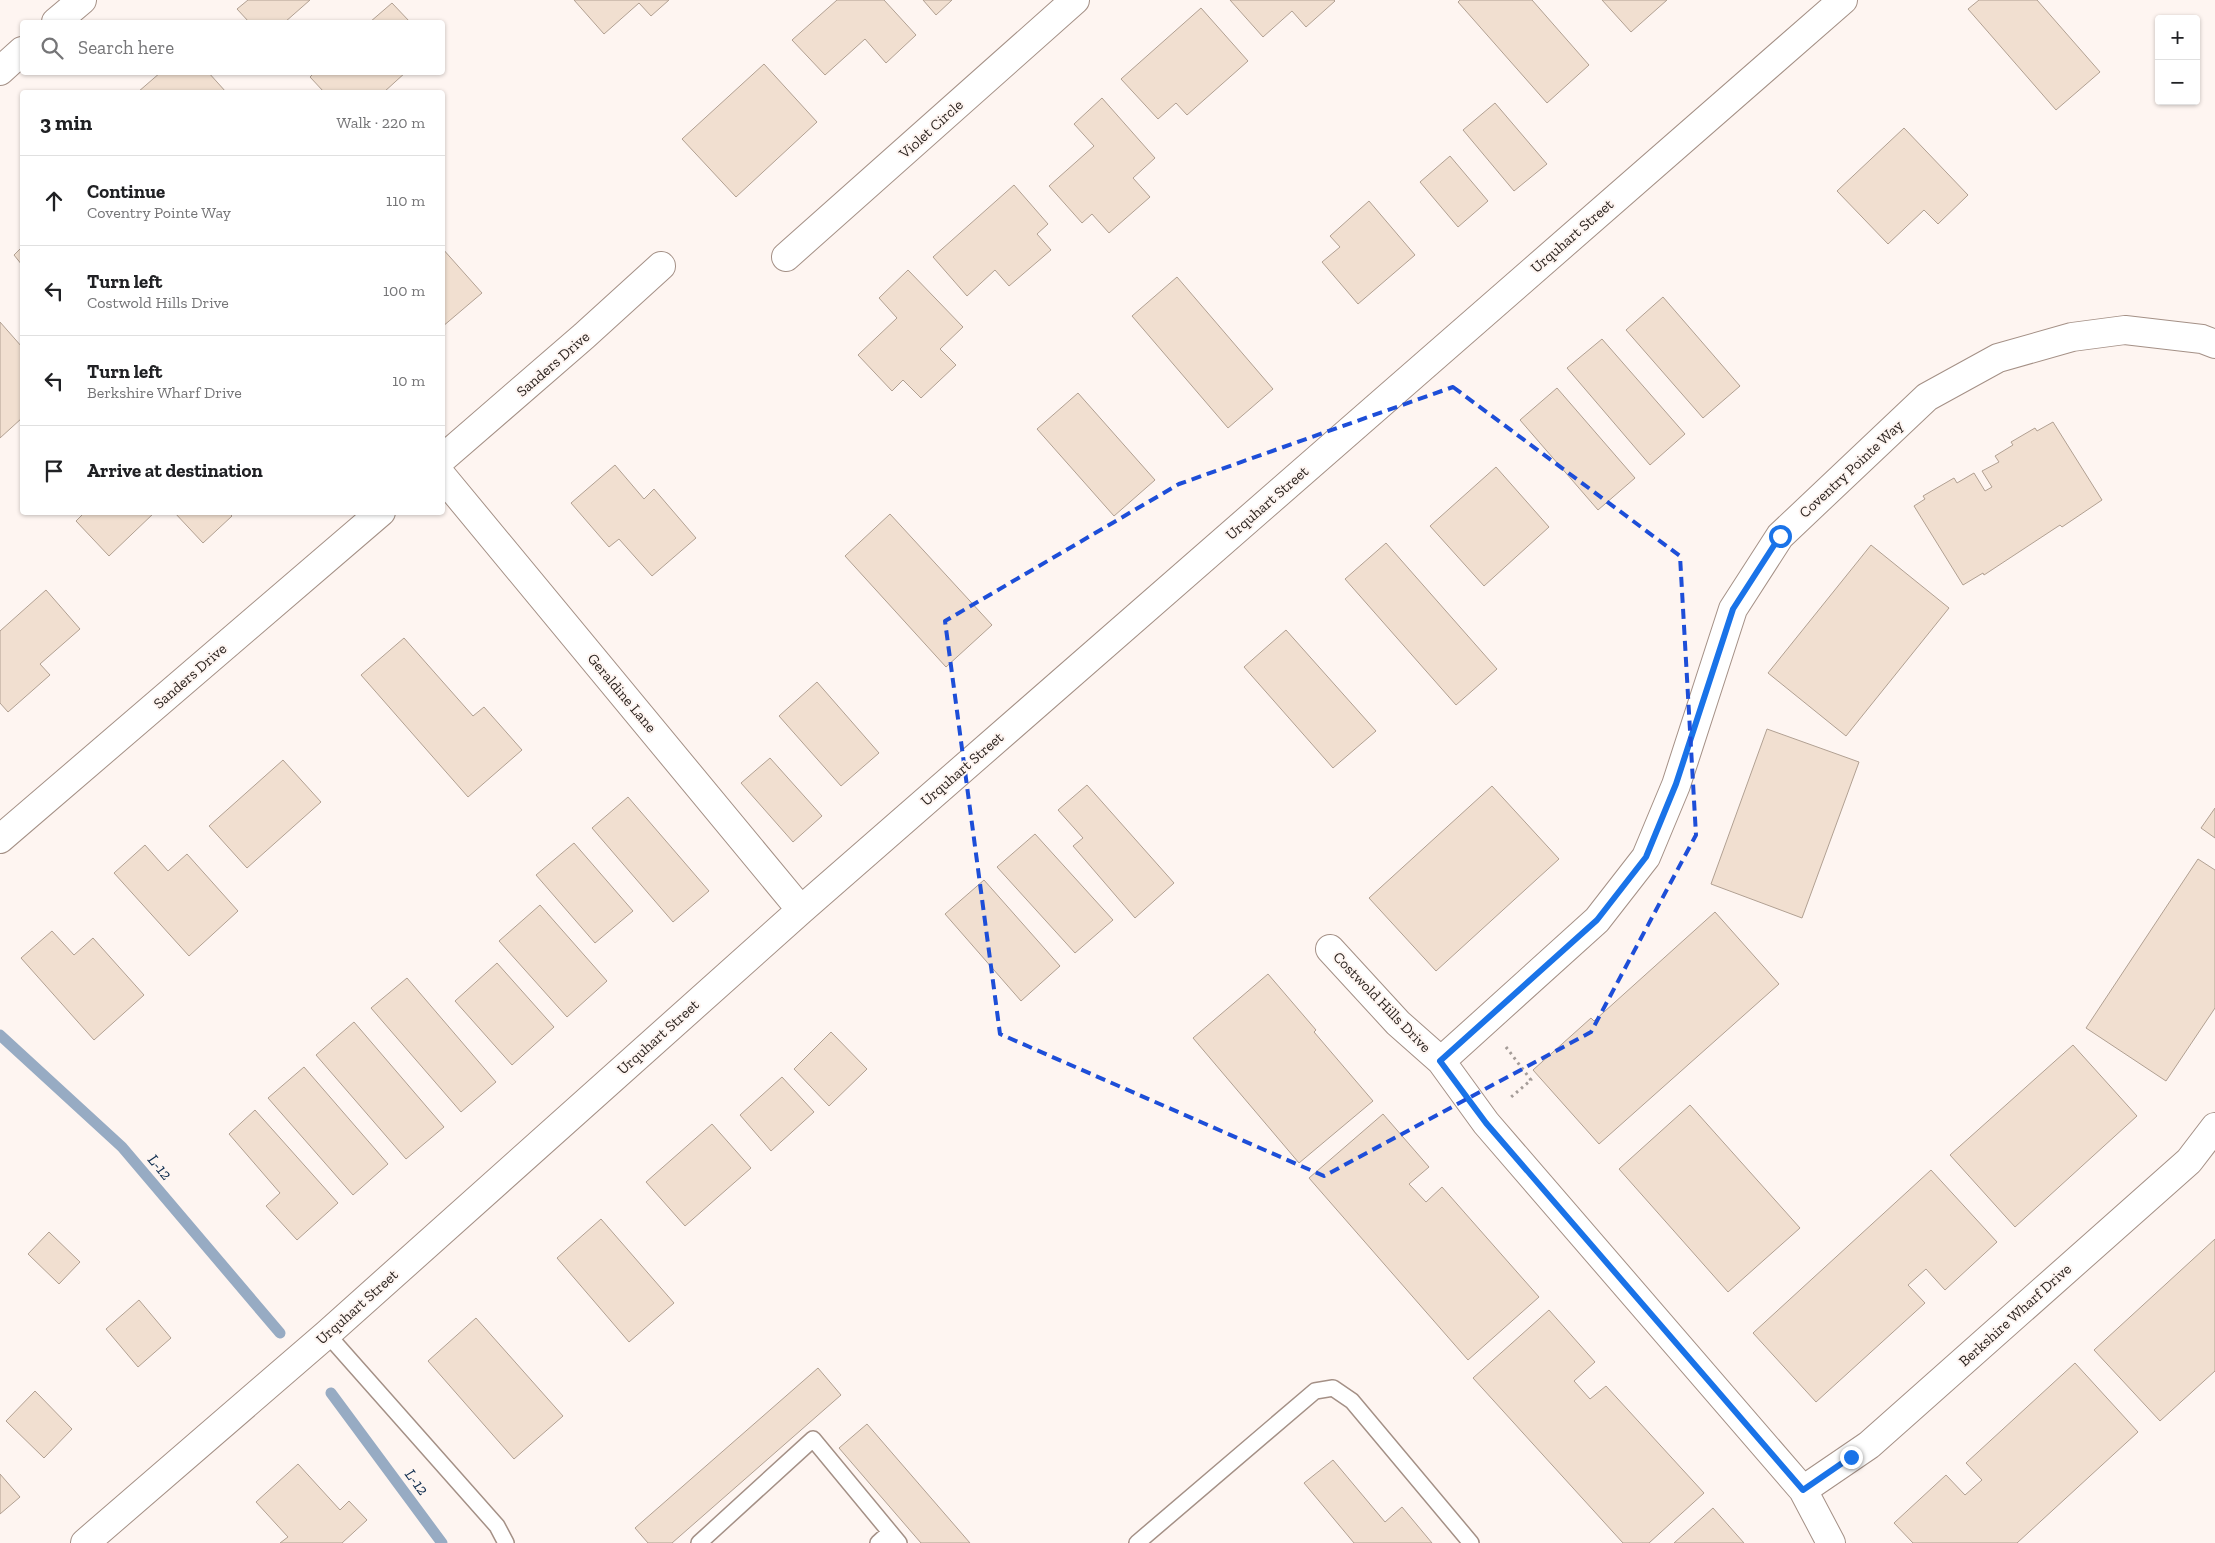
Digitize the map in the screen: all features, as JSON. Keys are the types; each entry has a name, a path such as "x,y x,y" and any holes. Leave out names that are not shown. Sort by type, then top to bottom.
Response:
{"street":[{"path":"58,20 82,0"},
{"name":"Violet Circle","path":"786,258 1075,0"},
{"name":"Urquhart Street","path":"85,1543 327,1334 801,910 1843,0"},
{"path":"0,71 20,54"},
{"name":"Sanders Drive","path":"445,456 584,336 661,266"},
{"name":"Coventry Pointe Way","path":"1440,1061 1597,920 1646,857 1676,784 1733,609 1780,536 1927,397 1998,358 2072,337 2125,330 2202,339 2215,344"},
{"name":"Geraldine Lane","path":"445,480 801,910"},
{"name":"Sanders Drive","path":"0,839 378,515"},
{"name":"Costwold Hills Drive","path":"1330,949 1398,1023 1440,1061 1486,1123 1803,1490 1831,1543"},
{"name":"Berkshire Wharf Drive","path":"1803,1490 1869,1445 2189,1161 2215,1127"}],"lane":[{"path":"327,1334 497,1526 506,1543"},
{"path":"1137,1543 1314,1391 1333,1388 1352,1401 1471,1543"},
{"path":"699,1543 813,1439 895,1538 878,1543"}],"path":[{"path":"1503,1044 1531,1080 1504,1104"}],"highlighted area":[{"path":"1453,387 1680,556 1696,835 1591,1032 1324,1176 1000,1034 945,621 1179,484"}],"building":[{"path":"248,0 310,0 287,20 247,20 237,9"},
{"path":"574,0 669,0 651,16 639,3 604,34"},
{"path":"837,0 884,0 916,35 886,63 865,39 825,75 792,40"},
{"path":"923,0 952,0 936,15"},
{"path":"1230,0 1335,1 1306,27 1292,11 1263,37"},
{"path":"1460,0 1532,0 1589,65 1547,103 1458,2"},
{"path":"1602,0 1667,0 1631,32"},
{"path":"1979,0 2037,0 2100,72 2056,110 1968,9"},
{"path":"392,3 408,20 372,20"},
{"path":"1201,8 1248,61 1187,115 1176,103 1158,119 1121,79"},
{"path":"764,64 817,122 736,197 682,139"},
{"path":"158,75 211,75 224,90 140,90"},
{"path":"312,75 403,75 386,90 322,90 310,77"},
{"path":"1102,98 1155,158 1133,178 1150,197 1109,233 1092,214 1082,223 1049,186 1094,146 1074,124"},
{"path":"1495,103 1547,164 1514,191 1463,130"},
{"path":"1904,128 1968,195 1938,224 1924,210 1888,244 1837,191"},
{"path":"1450,156 1488,201 1458,227 1420,182"},
{"path":"1014,185 1048,224 1037,234 1051,250 1009,286 995,270 967,296 933,257"},
{"path":"1369,201 1415,255 1358,304 1322,262 1340,247 1330,236"},
{"path":"20,249 20,262 14,255"},
{"path":"445,251 482,293 445,324"},
{"path":"908,270 963,327 940,349 956,365 921,398 903,380 892,391 858,355 897,318 879,298"},
{"path":"1177,277 1273,389 1228,428 1132,316"},
{"path":"1663,297 1740,386 1703,418 1626,330"},
{"path":"0,322 20,345 20,420 0,438"},
{"path":"1602,339 1685,434 1650,465 1567,368"},
{"path":"1557,388 1635,478 1598,510 1520,420"},
{"path":"1078,393 1155,480 1114,516 1037,429"},
{"path":"2053,422 2102,500 1984,575 1983,573 1963,585 1914,506 1925,499 1923,496 1954,478 1957,483 1974,473 1985,491 1992,487 1982,471 1999,462 1995,456 2013,445 2011,442 2035,428 2037,431"},
{"path":"615,465 644,499 654,489 696,538 652,576 619,539 609,547 571,503"},
{"path":"1496,467 1549,527 1484,586 1430,526"},
{"path":"890,514 992,625 946,667 845,556"},
{"path":"82,515 152,515 109,556 76,521"},
{"path":"177,515 232,516 203,543"},
{"path":"1386,543 1497,669 1456,705 1345,579"},
{"path":"1871,545 1949,608 1846,736 1768,673"},
{"path":"46,590 80,629 40,664 50,675 8,712 0,703 0,631"},
{"path":"1286,630 1376,731 1333,768 1244,667"},
{"path":"404,638 473,716 484,707 522,750 468,797 361,675"},
{"path":"817,682 879,753 841,786 779,716"},
{"path":"1767,729 1859,762 1802,918 1711,884"},
{"path":"770,758 822,816 793,842 741,783"},
{"path":"283,760 321,802 247,868 209,826"},
{"path":"1087,785 1174,883 1135,918 1073,846 1083,838 1058,810"},
{"path":"1492,786 1559,859 1436,971 1369,898"},
{"path":"628,797 709,891 673,922 592,828"},
{"path":"2215,808 2215,838 2201,828"},
{"path":"1035,834 1113,920 1075,953 997,867"},
{"path":"574,843 633,911 595,943 536,875"},
{"path":"145,845 168,871 187,854 238,911 189,956 114,873"},
{"path":"2198,859 2215,870 2215,1008 2166,1081 2086,1028"},
{"path":"984,880 1060,966 1021,1001 945,914"},
{"path":"540,905 607,981 567,1017 499,941"},
{"path":"1715,912 1779,984 1599,1144 1533,1070 1591,1018 1594,1021"},
{"path":"52,931 74,955 93,938 144,995 94,1040 21,958"},
{"path":"497,963 554,1027 512,1065 455,1001"},
{"path":"1268,974 1316,1030 1314,1032 1373,1101 1299,1163 1193,1038"},
{"path":"407,978 496,1082 461,1112 371,1008"},
{"path":"354,1022 444,1127 406,1159 316,1055"},
{"path":"831,1032 867,1069 829,1106 794,1069"},
{"path":"2073,1045 2137,1116 2015,1227 1950,1155"},
{"path":"304,1067 388,1164 353,1195 268,1098"},
{"path":"782,1077 814,1112 771,1151 740,1115"},
{"path":"1690,1105 1800,1228 1728,1292 1619,1169"},
{"path":"255,1110 338,1203 297,1240 266,1206 280,1193 229,1134"},
{"path":"1383,1114 1429,1167 1409,1184 1426,1202 1442,1187 1539,1297 1468,1360 1309,1178"},
{"path":"712,1124 751,1168 685,1226 646,1182"},
{"path":"1931,1170 1997,1242 1945,1290 1926,1269 1908,1285 1925,1303 1816,1402 1753,1333"},
{"path":"601,1219 674,1303 629,1342 557,1258"},
{"path":"49,1232 80,1262 59,1284 28,1254"},
{"path":"2215,1239 2215,1371 2160,1421 2094,1350"},
{"path":"139,1300 171,1338 138,1367 106,1329"},
{"path":"1549,1310 1595,1362 1574,1381 1590,1399 1606,1386 1704,1493 1649,1543 1623,1543 1473,1378"},
{"path":"476,1318 563,1416 514,1459 428,1361"},
{"path":"2075,1363 2138,1432 2017,1543 1913,1543 1894,1523 1946,1475 1965,1495 1982,1480 1966,1463"},
{"path":"818,1368 841,1395 672,1543 648,1543 635,1528"},
{"path":"35,1391 72,1429 44,1458 6,1421"},
{"path":"867,1424 970,1543 921,1543 839,1448"},
{"path":"1333,1460 1385,1522 1402,1507 1432,1543 1354,1543 1304,1483"},
{"path":"298,1464 340,1510 349,1501 367,1520 342,1543 280,1543 288,1537 256,1502"},
{"path":"0,1474 20,1497 0,1514"},
{"path":"1713,1508 1744,1543 1674,1543"}],"waterway":[{"name":"L-12","path":"0,1035 122,1147 280,1333"},
{"name":"L-12","path":"331,1393 442,1543"}],"route":[{"path":"1780,536 1733,609 1676,784 1646,857 1597,920 1440,1061 1486,1123 1803,1490 1851,1457"}]}
